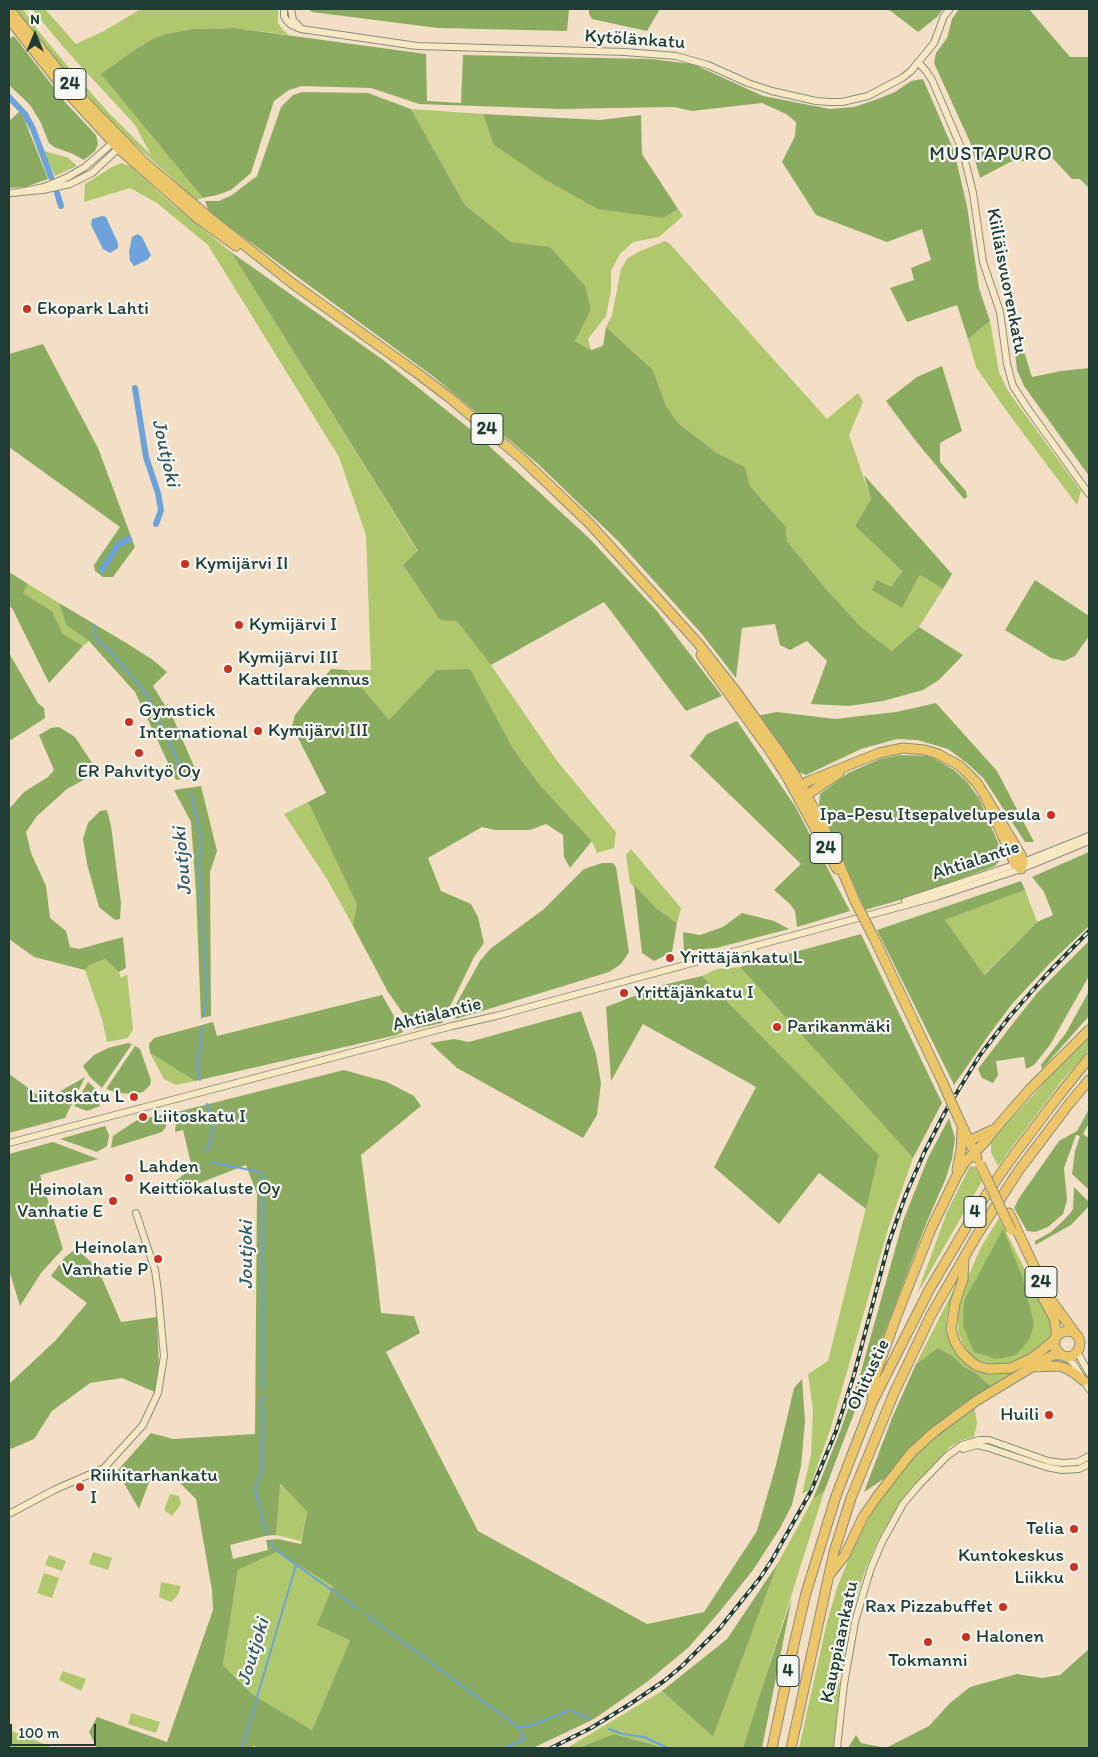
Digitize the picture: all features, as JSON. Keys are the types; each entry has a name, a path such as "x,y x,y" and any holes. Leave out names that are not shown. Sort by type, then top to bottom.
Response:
{"highway":[{"name":"24","path":"9,9 118,144"},
{"name":"24","path":"9,19 65,90 118,144 292,284 417,373 489,431 583,516 680,621 718,668 778,750 801,786"},
{"name":"24","path":"660,601 802,795 874,938 1013,1228 1054,1318 1057,1328 1055,1348 1064,1356"},
{"path":"865,758 802,795 801,786 817,778 865,758 879,753 902,748 932,752 951,760 973,779 984,794 1020,865"},
{"path":"872,1403 875,1376 897,1315 931,1230 965,1162 976,1152 1034,1085 1089,1030"},
{"name":"Ohitustie","path":"772,1748 806,1594 836,1496 872,1403 929,1290 980,1204 1056,1098 1089,1058"},
{"name":"Ohitustie","path":"791,1748 834,1552 851,1498 894,1393 931,1315 964,1257 1019,1170 1068,1104 1089,1080"},
{"name":"24","path":"961,1121 973,1139 976,1152"},
{"path":"957,1176 961,1150 961,1121"},
{"path":"973,1139 995,1128"},
{"name":"24","path":"1013,1228 1048,1296 1076,1334"},
{"path":"829,1576 845,1555 863,1517 876,1498 911,1453 934,1432 953,1416 976,1401 1053,1355 1073,1356 1078,1352 1080,1342 1076,1334 1066,1331 1061,1332 1032,1358 1011,1368 988,1369 977,1366 968,1360 955,1342 951,1329 955,1303 963,1279 964,1257"},
{"path":"1034,1367 1057,1366 1065,1368 1087,1381"}],"street":[{"name":"Kytölänkatu","path":"284,9 284,16 291,25 307,30 434,47 662,54 688,58 708,64 748,83 772,91 816,101 830,102 856,100 878,92 902,78 934,43 944,16 950,9"},
{"path":"291,9 293,20 297,25 307,30"},
{"name":"Kiiliäisvuorenkatu","path":"918,62 932,80 963,152 973,193 983,262 1000,312 1007,364 1013,386 1089,494"},
{"path":"12,193 44,187 62,180 86,167 118,144"},
{"name":"Ahtialantie","path":"1020,865 1089,836"},
{"name":"Ahtialantie","path":"9,1143 657,973 871,913 936,897 1089,841"},
{"path":"9,1514 54,1490 104,1468 143,1426 158,1393 164,1356 158,1291 155,1270 136,1213"},
{"path":"1078,1352 1087,1381"},
{"path":"1064,1356 1073,1363 1087,1381"},
{"name":"Kauppiaankatu","path":"837,1748 844,1684 855,1622 871,1568 882,1542 903,1504 930,1472 947,1456 971,1441 989,1440 1048,1461 1062,1463 1078,1462 1089,1456"},
{"name":"Kauppiaankatu","path":"954,1451 969,1446 986,1446 1046,1467 1062,1470 1079,1469 1089,1464"}],"green space":[{"path":"15,9 23,9 65,63 108,112 151,155 135,125 65,49 32,9 45,9 76,44 104,31 141,9 278,9 278,23 289,35 234,28 193,29 165,34 152,39 133,51 102,74 203,198 196,200 110,122 78,88"},
{"path":"308,9 569,9 567,31 438,28 312,12"},
{"path":"589,9 660,9 647,31 592,19"},
{"path":"888,9 943,9 937,17 918,32"},
{"path":"959,9 1029,9 1070,57 1089,57 1089,188 1080,179 1072,179 1044,149 1037,160 1010,162 980,178 970,142 934,63 936,53 947,38 952,19"},
{"path":"234,28 426,54 427,101 461,103 463,55 651,59 693,64 763,96 830,109 854,107 895,92 911,81 923,79 954,151 967,206 979,288 990,321 968,339 957,305 907,322 890,288 914,280 911,268 931,260 922,229 887,242 816,215 782,162 795,136 796,122 786,114 762,103 692,111 674,107 560,109 419,104 371,88 302,86 289,90 274,101 251,173 231,190 203,198 101,74 152,39 165,34 193,29"},
{"path":"14,36 65,102 96,135 98,144 95,151 84,160 49,143 40,121 30,105 9,85 9,39"},
{"path":"302,92 368,93 411,109 465,205 511,242 550,247 585,286 591,310 575,341 591,350 603,346 606,327 653,370 666,406 678,423 717,453 745,467 750,486 786,527 787,541 827,590 862,628 892,651 919,627 963,655 939,680 923,690 883,701 849,706 811,704 827,661 807,641 790,650 780,645 775,624 742,628 736,678 701,633 619,542 538,464 434,377 209,212 205,201 219,201 232,195 257,176 281,107 293,95"},
{"path":"411,109 483,114 493,144 664,218 678,209 683,216 659,237 633,242 620,254 611,271 611,291 606,316 588,339 591,350 575,341 591,310 550,248 511,242 465,205"},
{"path":"20,111 48,179 25,187 9,188 9,121"},
{"path":"483,114 600,120 641,115 642,154 678,209 664,218 598,209 544,179 493,144"},
{"path":"43,151 67,157 77,166 55,176"},
{"path":"121,163 130,166 172,204 231,252 418,552 403,565 440,620 457,620 491,665 557,761 616,832 614,848 597,853 592,841 539,784 512,747 436,670 389,721 347,670 371,670 366,535 339,457 208,245 157,203 130,188 84,202 85,184"},
{"path":"665,241 670,244 827,419 858,393 863,402 849,435 871,499 855,526 902,571 891,587 902,608 920,575 943,589 919,627 892,651 862,628 827,590 787,541 786,527 750,486 745,467 717,453 678,423 666,406 653,370 606,327 612,315 621,269 627,259 638,252"},
{"path":"231,252 386,362 475,433 589,538 657,611 722,696 686,711 604,602 491,665 457,621 440,620 403,565 418,551"},
{"path":"990,321 999,372 1008,391 1081,491 1077,505 976,367 968,339"},
{"path":"1021,342 1032,377 1089,368 1089,476 1024,386 1017,370 1015,352 1018,343"},
{"path":"43,344 98,448 135,547 113,577 103,577 95,571 94,565 120,527 9,447 9,354"},
{"path":"942,366 962,431 940,443 940,462 966,491 967,497 964,499 915,440 886,401 917,377"},
{"path":"864,475 952,574 943,589 920,575 902,608 872,590 877,580 891,587 902,571 855,526 871,499"},
{"path":"9,572 28,584 23,593 52,611 63,634 83,646 49,683 9,605"},
{"path":"1035,580 1089,616 1089,636 1075,656 1064,661 1051,658 1005,630"},
{"path":"28,584 59,603 66,625 89,641 83,646 63,634 52,611 23,593"},
{"path":"59,603 128,644 153,660 167,672 153,686 174,720 196,771 193,777 176,780 135,692 89,641 66,625"},
{"path":"9,653 38,703 44,708 45,718 11,740 9,738"},
{"path":"331,669 347,670 389,720 436,670 470,669 512,747 539,784 592,841 570,868 564,857 563,835 546,824 530,830 495,830 482,827 428,858 441,891 471,904 478,917 484,943 474,957 442,1023 414,1029 388,992 353,926 357,904 308,802 326,793 292,726 295,715"},
{"path":"936,703 997,771 1034,842 1025,842 984,779 948,749 917,740 897,739 861,749 806,775 799,772 756,716 777,712 835,719 896,712"},
{"path":"737,721 795,806 850,911 797,927 795,911 774,890 801,864 690,756 707,734"},
{"path":"59,727 75,737 98,772 67,789 37,816 26,832 31,853 46,886 50,918 66,931 70,947 79,949 123,937 126,968 119,972 105,959 88,966 85,970 34,957 9,939 9,809 24,792 48,777 54,770 39,735 51,728"},
{"path":"900,755 930,756 954,770 967,782 979,798 1002,852 1001,859 995,866 907,898 865,910 819,805 820,794 848,773 880,759"},
{"path":"201,786 217,851 210,872 211,1016 201,1018 191,822 174,790"},
{"path":"308,802 358,904 353,926 327,879 284,814"},
{"path":"107,810 111,826 121,903 120,919 115,920 99,907 87,864 83,839 88,823 100,811"},
{"path":"631,849 681,908 677,923 655,907 630,883 626,855"},
{"path":"1089,852 1089,926 1050,963 1012,1004 954,1085 877,930 1021,881 1025,890 945,920 984,975 1037,922 1053,915 1044,892 1032,877"},
{"path":"602,863 613,863 616,867 629,952 621,964 609,972 456,1019 450,1015 480,961 490,949 544,909 584,869"},
{"path":"634,885 655,907 677,923 672,952 654,961 642,953"},
{"path":"1025,890 1037,922 983,975 945,920"},
{"path":"742,913 774,921 789,929 716,948 684,951 683,932 700,935 723,927"},
{"path":"861,934 942,1103 913,1158 740,967"},
{"path":"1089,941 1089,976 1050,1045 1034,1065 1026,1069 1024,1057 996,1061 998,1075 993,1083 982,1078 978,1069 1014,1022 1038,992"},
{"path":"105,959 119,972 121,978 127,974 133,1029 128,1038 107,1042 102,1019 85,970 88,966"},
{"path":"740,967 913,1158 888,1229 831,1427 809,1490 802,1494 811,1455 813,1410 808,1374 828,1361 879,1155 702,976 717,969"},
{"path":"702,976 879,1155 866,1209 819,1173 779,1224 714,1167 756,1087 643,1024 611,1081 606,1007 663,985"},
{"path":"1089,991 1089,1016 1042,1069 1041,1065 1066,1033"},
{"path":"382,995 403,1032 397,1035 195,1081 150,1053 149,1044 154,1038 213,1022 217,1036"},
{"path":"581,1011 596,1054 601,1083 597,1115 583,1138 457,1068 430,1043 454,1039 469,1042"},
{"path":"1089,1034 1089,1050 1061,1082 998,1166 991,1152 991,1141"},
{"path":"128,1043 132,1044 102,1088 90,1077 83,1066 94,1055 108,1048"},
{"path":"135,1046 140,1049 151,1080 150,1085 143,1092 133,1094 118,1093 106,1089"},
{"path":"150,1053 195,1081 176,1085 164,1079"},
{"path":"344,1070 387,1082 414,1096 421,1106 361,1155 381,1313 414,1316 420,1333 386,1352 478,1531 647,1624 704,1612 757,1531 776,1465 794,1388 802,1379 805,1421 801,1466 792,1505 779,1530 753,1570 689,1647 647,1682 594,1719 533,1748 259,1748 253,1746 252,1748 97,1748 89,1732 97,1717 167,1742 213,1610 212,1590 196,1499 173,1476 154,1469 139,1509 117,1471 151,1433 173,1439 255,1434 257,1194 246,1165 171,1194 169,1186 192,1168 183,1130 175,1132 177,1112","holes":["280,1484 307,1511 301,1544 278,1539 266,1540 268,1550 233,1559 230,1545 276,1535","277,1552 333,1586 317,1625 350,1640 312,1730 252,1694 223,1665 238,1570"]},
{"path":"9,1074 45,1100 85,1077 65,1118 9,1133"},
{"path":"88,1082 97,1090 100,1106 87,1111 74,1106"},
{"path":"1089,1109 1089,1123 1083,1134 1089,1138 1089,1190 1072,1174 1075,1151 1080,1136 1076,1135 1064,1168 1067,1200 1063,1214 1048,1227 1035,1232 1027,1231 1014,1208 1019,1198 1059,1141 1077,1131"},
{"path":"161,1115 166,1120 166,1127 162,1132 111,1148 113,1136 137,1120"},
{"path":"949,1118 955,1138 952,1159 946,1178 926,1224 824,1492 813,1499 860,1375 903,1221 928,1158"},
{"path":"105,1126 109,1135 107,1146 97,1152 60,1139"},
{"path":"53,1142 98,1159 40,1175 63,1249 41,1273 20,1306 9,1270 9,1154"},
{"path":"970,1166 975,1167 982,1181 917,1294 947,1212"},
{"path":"1074,1187 1089,1202 1089,1206 1071,1225 1035,1245 1035,1241 1051,1232 1071,1212 1073,1209"},
{"path":"999,1218 1050,1320 1052,1331 1049,1339 1027,1358 1009,1365 993,1365 976,1360 965,1349 958,1332 958,1308 964,1286 981,1247"},
{"path":"1003,1229 1022,1276 1034,1324 1029,1340 1016,1355 997,1359 974,1352 963,1326 964,1301"},
{"path":"76,1249 97,1267 121,1322 157,1317 159,1369 155,1392 122,1378 90,1383 52,1411 34,1439 11,1449 9,1446 9,1384 56,1340 87,1303 51,1276 65,1257"},
{"path":"955,1287 946,1319 951,1344 962,1359 990,1373 1006,1373 1023,1368 992,1387 977,1374 963,1366 953,1356 938,1348 916,1364"},
{"path":"938,1348 953,1356 963,1366 977,1374 992,1387 961,1405 930,1430 905,1454 885,1478 864,1492 892,1418 916,1364"},
{"path":"974,1406 977,1423 974,1437 962,1440 950,1447 912,1487 897,1507 878,1540 865,1570 854,1605 842,1666 839,1670 838,1680 840,1684 833,1748 799,1748 827,1622 837,1588 855,1543 880,1499 913,1458 951,1423"},
{"path":"279,1484 307,1510 301,1541 276,1535"},
{"path":"824,1492 743,1748 665,1748 614,1734 578,1748 567,1748 662,1691 713,1737 778,1563 813,1499"},
{"path":"170,1494 179,1496 181,1504 172,1516 164,1510"},
{"path":"93,1552 112,1558 108,1570 89,1564"},
{"path":"277,1552 334,1586 350,1640 312,1730 252,1694 223,1665 238,1570"},
{"path":"49,1555 66,1561 62,1571 45,1565"},
{"path":"778,1563 713,1737 662,1691 727,1639"},
{"path":"44,1573 59,1578 52,1598 37,1593"},
{"path":"161,1582 181,1586 177,1596 171,1602 159,1597"},
{"path":"792,1597 762,1748 743,1748 760,1694"},
{"path":"1089,1649 1089,1748 886,1748 929,1726 950,1703 970,1687 1017,1674 1042,1678 1060,1675"},
{"path":"63,1671 86,1679 81,1691 59,1680"},
{"path":"131,1713 160,1722 156,1733 128,1724"},
{"path":"9,1730 49,1746 49,1748 9,1748"},
{"path":"614,1734 665,1748 578,1748"},
{"path":"856,1735 861,1743 886,1748 848,1748"}],"water":[{"path":"102,216 106,217 118,243 118,248 110,253 103,249 91,225 92,219"},
{"path":"138,234 142,237 151,255 147,260 134,266 130,261 129,252 132,237"}],"waterway":[{"name":"Joutjoki","path":"9,97 25,114 33,129 51,177"},
{"name":"Joutjoki","path":"57,193 61,206"},
{"name":"Joutjoki","path":"135,388 146,457 158,493 161,510 156,524"},
{"name":"Joutjoki","path":"102,570 118,545 129,539"},
{"name":"Joutjoki","path":"94,625 96,639 109,650 146,693 184,775"},
{"name":"Joutjoki","path":"191,794 201,837 199,867 207,995 203,1016"},
{"name":"Joutjoki","path":"200,1080 198,1067 202,1027"},
{"name":"Joutjoki","path":"206,1152 211,1141 212,1124 207,1104"},
{"name":"Joutjoki","path":"211,1162 260,1172 263,1178 263,1389"},
{"name":"Joutjoki","path":"262,1396 263,1468 255,1488 267,1534"},
{"name":"Joutjoki","path":"270,1542 277,1551 358,1609"},
{"name":"Joutjoki","path":"242,1748 296,1565"},
{"name":"Joutjoki","path":"365,1614 518,1727 525,1739 504,1748"},
{"name":"Joutjoki","path":"519,1727 533,1725 570,1710 589,1719"},
{"name":"Joutjoki","path":"609,1729 623,1734 644,1737 668,1748"}],"railway":[{"path":"551,1748 591,1728 630,1704 682,1666 719,1629 772,1560 811,1491 836,1431 854,1375 889,1242 906,1194 924,1153 945,1112 980,1055 1010,1016 1089,931"}],"place":[{"name":"Ekopark Lahti","path":"27,309"},
{"name":"Kymijärvi II","path":"185,564"},
{"name":"Kymijärvi I","path":"239,625"},
{"name":"Kymijärvi III Kattilarakennus","path":"228,669"},
{"name":"Gymstick International","path":"129,722"},
{"name":"Kymijärvi III","path":"258,731"},
{"name":"ER Pahvityö Oy","path":"139,753"},
{"name":"Ipa-Pesu Itsepalvelupesula","path":"1051,815"},
{"name":"Yrittäjänkatu L","path":"670,958"},
{"name":"Yrittäjänkatu I","path":"624,993"},
{"name":"Parikanmäki","path":"777,1027"},
{"name":"Liitoskatu L","path":"134,1097"},
{"name":"Liitoskatu I","path":"143,1117"},
{"name":"Lahden Keittiökaluste Oy","path":"129,1178"},
{"name":"Heinolan Vanhatie E","path":"113,1201"},
{"name":"Heinolan Vanhatie P","path":"158,1259"},
{"name":"Huili","path":"1049,1415"},
{"name":"Riihitarhankatu I","path":"80,1487"},
{"name":"Telia","path":"1074,1529"},
{"name":"Kuntokeskus Liikku","path":"1074,1567"},
{"name":"Rax Pizzabuffet","path":"1003,1607"},
{"name":"Halonen","path":"966,1637"},
{"name":"Tokmanni","path":"928,1642"}],"district":[{"name":"MUSTAPURO","path":"991,155"}]}
